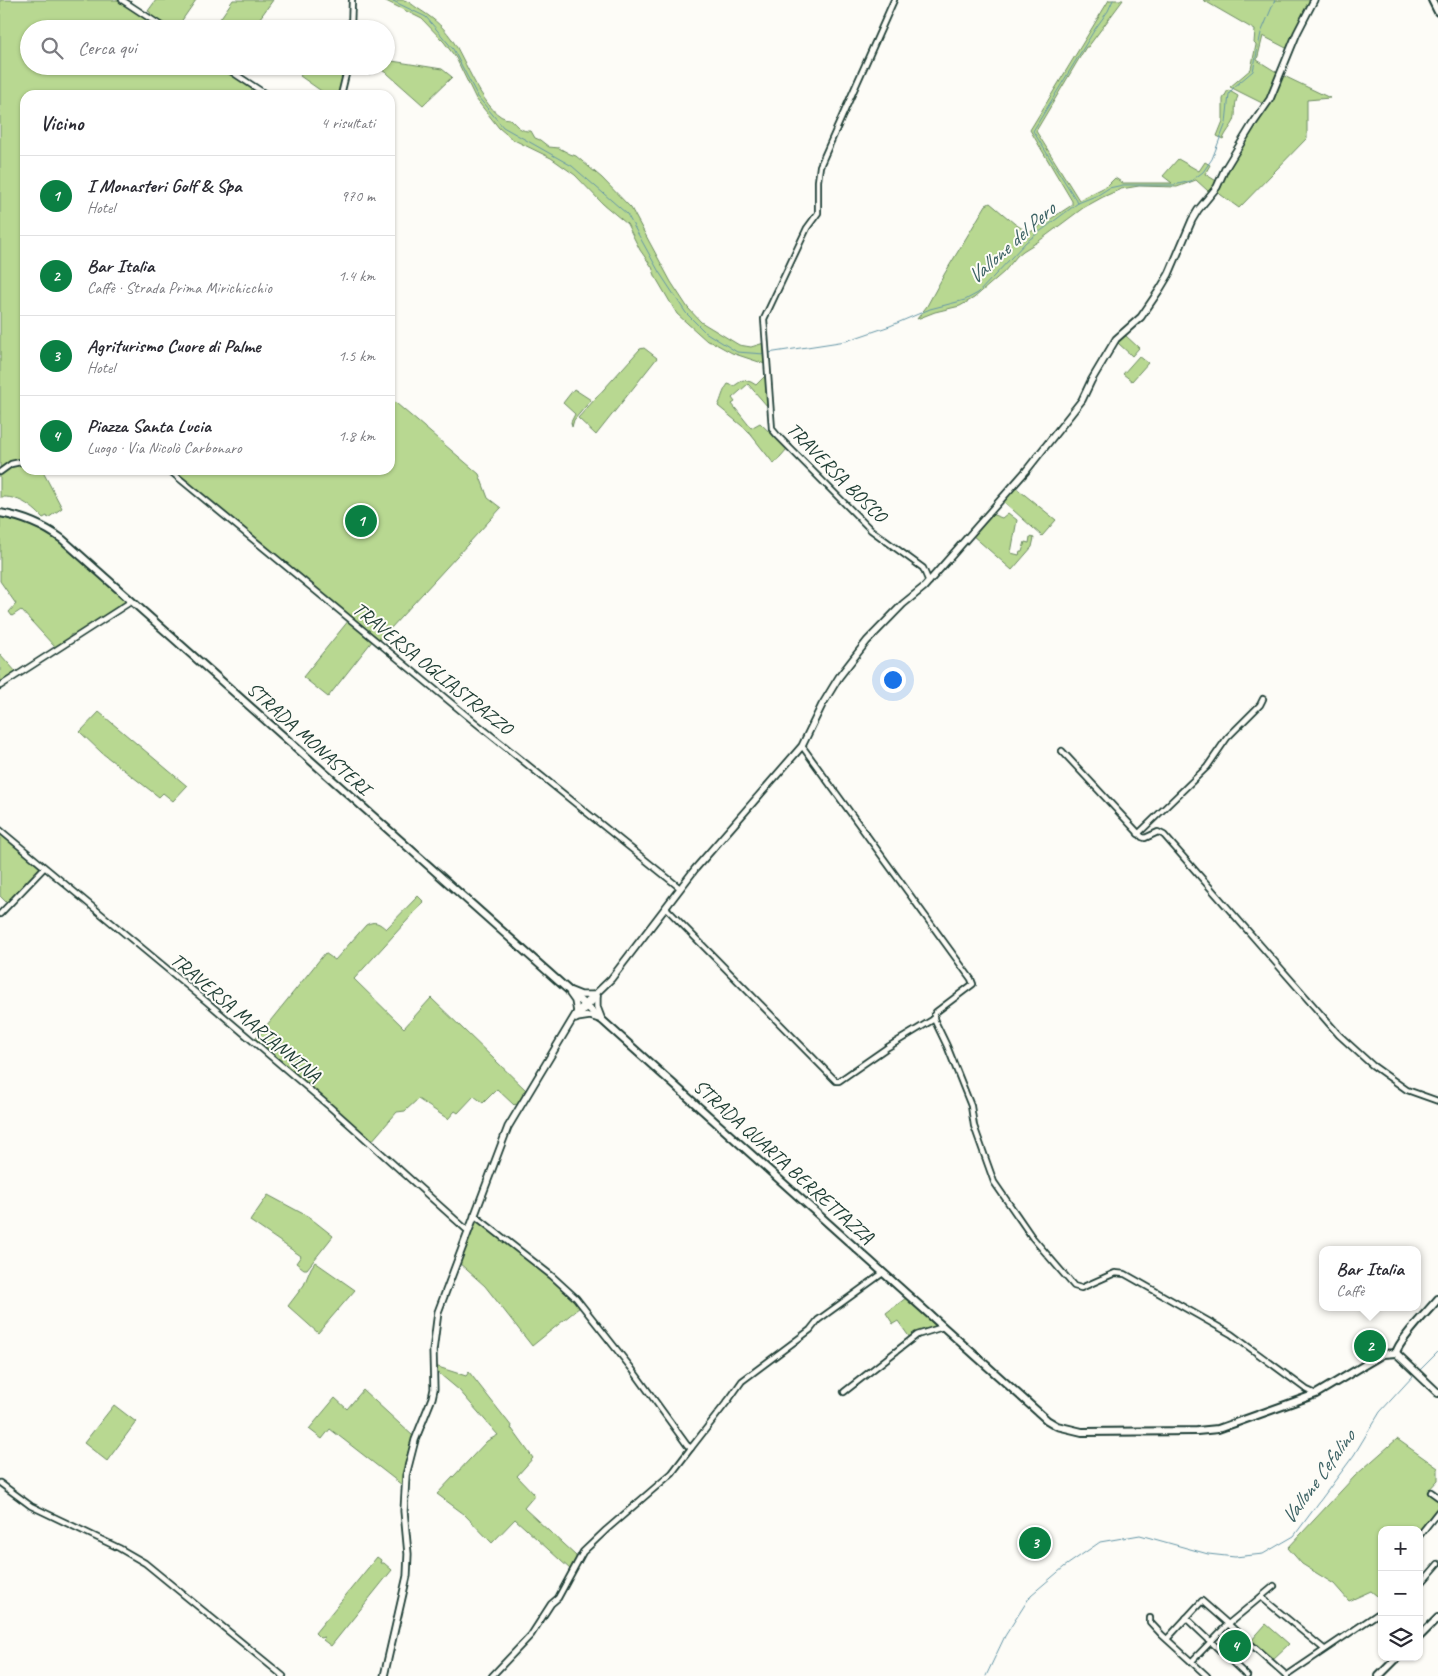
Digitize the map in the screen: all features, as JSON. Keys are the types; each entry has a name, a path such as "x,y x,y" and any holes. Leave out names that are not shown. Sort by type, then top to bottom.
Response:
{"main road":[{"path":"1432,0 1438,12"},
{"name":"STRADA MONASTERI","path":"0,513 23,518 53,532 586,1006"},
{"name":"STRADA QUARTA BERRETTAZZA","path":"586,1006 1033,1409 1057,1426 1070,1430 1098,1432 1218,1429 1316,1394 1383,1354 1396,1353"},
{"path":"1438,1299 1404,1340 1396,1353 1438,1393"},
{"path":"1423,1633 1438,1618"},
{"path":"1379,1676 1394,1661"}],"street":[{"path":"122,0 152,20"},
{"path":"351,20 352,0"},
{"name":"TRAVERSA BOSCO","path":"894,0 820,166 818,213 807,228 767,312 764,327 774,432 870,530 923,568 929,582"},
{"path":"384,1676 407,1576 408,1554 404,1490 408,1464 415,1440 434,1389 433,1350 438,1312 508,1127 577,1015 602,988 695,869 802,746 822,705 839,677 868,641 903,604 929,582 1026,471 1082,400 1116,339 1141,318 1168,274 1192,220 1217,187 1225,168 1270,99 1297,33 1314,0"},
{"path":"237,75 260,90"},
{"path":"342,90 346,75"},
{"path":"0,472 11,464 20,462"},
{"name":"TRAVERSA OGLIASTRAZZO","path":"175,475 680,888"},
{"path":"0,686 132,601"},
{"path":"1138,834 1207,767 1224,741 1260,705 1263,699"},
{"path":"802,746 970,979 972,984 936,1012 934,1020 947,1046 971,1106 974,1126 994,1182 1032,1236 1074,1286 1081,1288 1115,1272 1125,1274 1231,1334 1307,1390 1316,1394"},
{"path":"1062,751 1138,834 1145,838 1158,832 1164,835 1324,1019 1359,1053 1407,1090 1438,1101"},
{"name":"TRAVERSA MARIANNINA","path":"0,830 330,1107 468,1231"},
{"path":"0,914 44,868"},
{"path":"666,908 836,1081 839,1081 888,1047 934,1020"},
{"path":"566,988 580,995 596,995"},
{"path":"566,988 575,1001 577,1015"},
{"path":"596,995 596,1004 602,1020"},
{"path":"577,1015 590,1016 602,1020"},
{"path":"474,1215 552,1276 576,1298 691,1448"},
{"path":"492,1676 531,1635 551,1604 558,1598 583,1552 672,1473 742,1381 810,1330 818,1320 883,1273"},
{"path":"844,1392 917,1335 943,1327"},
{"path":"0,1483 31,1506 119,1548 145,1563 283,1676"},
{"path":"1432,1492 1438,1497"},
{"path":"1423,1531 1438,1512"},
{"path":"1423,1582 1438,1564"},
{"path":"1192,1661 1227,1625 1274,1586"},
{"path":"1261,1597 1324,1650"},
{"path":"1167,1639 1202,1601 1287,1676 1378,1614"},
{"path":"1150,1618 1150,1622 1207,1676"},
{"path":"1186,1618 1247,1676"}],"green space":[{"path":"0,0 118,0 148,20 20,20 20,75 234,75 256,90 20,90 20,459 8,463 0,470"},
{"path":"156,0 196,0 182,20 155,20 148,11"},
{"path":"233,0 273,0 259,20 219,20"},
{"path":"384,0 404,0 427,14 444,29 456,46 484,98 501,117 510,119 522,129 531,131 535,138 549,147 559,148 576,156 602,178 631,208 671,282 688,308 701,322 739,345 751,347 764,343 765,364 732,353 707,341 677,314 627,224 603,204 575,175 551,158 512,139 499,128 476,99 456,58 444,42 422,19"},
{"path":"1109,0 1123,0 1088,47 1086,47 1036,131 1079,200 1107,186 1115,178 1123,183 1172,183 1163,176 1178,159 1199,171 1205,162 1210,165 1205,174 1218,182 1211,192 1196,180 1177,187 1139,186 1121,189 1103,197 1083,208 1023,251 1004,272 974,298 960,306 917,319 927,306 986,205 990,203 1029,233 1072,205 1072,201 1030,130"},
{"path":"1203,0 1312,0 1288,49 1263,36 1257,60 1278,73 1269,97 1264,104 1230,87 1251,69 1256,45 1254,43 1255,30"},
{"path":"395,61 442,69 452,77 423,105 389,75 395,75"},
{"path":"345,75 342,77 344,79 341,90 320,90 300,76"},
{"path":"1282,75 1330,98 1307,100 1307,138 1239,208 1217,192 1227,169 1272,100"},
{"path":"1228,90 1238,96 1234,121 1223,139 1217,136 1223,121 1223,99"},
{"path":"1125,335 1139,348 1132,356 1118,343"},
{"path":"644,348 657,358 596,435 578,418 640,349"},
{"path":"1139,356 1148,363 1132,381 1123,374"},
{"path":"766,375 768,407 748,384 732,398 735,402 732,404 751,428 760,423 787,449 774,464 748,431 718,406 728,384 734,386 743,380 756,385"},
{"path":"574,389 591,400 574,420 572,427 571,422 575,414 563,403"},
{"path":"395,402 479,474 488,498 501,508 379,641 177,475 395,475"},
{"path":"20,464 20,475 45,475 62,508 48,518 47,516 43,518 29,505 13,498 0,497 0,475 13,466"},
{"path":"1015,487 1056,520 1042,536 1003,501"},
{"path":"1008,513 1017,520 1011,553 1019,555 1025,542 1029,543 1030,537 1034,538 1032,547 1012,570 972,535 991,514 1002,518"},
{"path":"0,516 40,527 55,537 127,601 76,636 70,635 71,639 57,648 54,646 21,610 12,616 9,612 16,604 0,581"},
{"path":"349,620 373,640 328,697 303,677"},
{"path":"0,654 17,673 0,684"},
{"path":"99,712 187,786 173,801 163,793 159,797 102,753 80,732"},
{"path":"0,832 40,868 8,904 0,896"},
{"path":"418,896 424,902 354,979 404,1028 431,998 527,1091 522,1093 524,1096 518,1106 514,1105 497,1089 483,1103 474,1096 458,1113 455,1111 448,1119 418,1099 405,1111 397,1112 371,1142 254,1041 325,953 335,960 369,923 377,923 386,929"},
{"path":"268,1195 309,1217 333,1236 307,1269 296,1263 301,1256 250,1221"},
{"path":"477,1220 518,1250 557,1283 580,1307 532,1346 485,1286 458,1262 474,1221"},
{"path":"315,1262 355,1290 318,1333 288,1306 304,1285"},
{"path":"906,1298 937,1326 936,1329 921,1331 910,1338 898,1321 893,1324 886,1313"},
{"path":"435,1366 466,1376 469,1372 512,1427 511,1429 533,1458 517,1476 535,1495 524,1508 576,1556 577,1561 571,1570 515,1519 492,1543 464,1514 437,1494 487,1441 498,1435 459,1390 435,1370"},
{"path":"363,1390 413,1436 406,1459 402,1485 330,1429 322,1439 309,1429 335,1398 347,1409"},
{"path":"114,1405 136,1422 107,1461 84,1443"},
{"path":"1397,1439 1438,1468 1438,1480 1427,1492 1438,1500 1438,1506 1422,1526 1378,1526 1378,1597 1371,1591 1349,1601 1334,1584 1302,1564 1288,1548 1355,1476"},
{"path":"377,1557 381,1560 380,1563 384,1563 392,1570 331,1646 323,1640 324,1637 320,1638 315,1633"},
{"path":"1266,1624 1289,1644 1272,1660 1250,1642"}],"waterway":[{"path":"391,0 426,17 453,49 478,97 503,127 572,166 627,214 659,272 686,313 705,332 737,352 764,354"},
{"path":"1078,203 1033,131 1113,0"},
{"name":"Vallone del Pero","path":"768,353 846,341 890,326 930,309 965,300 978,293 1026,242 1078,203 1098,195 1109,188 1123,185 1174,185 1191,181 1203,172 1212,159 1226,123 1229,94 1234,87 1253,71 1261,33 1275,0"},
{"name":"Vallone Cefalino","path":"1419,1371 1438,1352"},
{"name":"Vallone Cefalino","path":"986,1676 1005,1636 1031,1595 1064,1567 1100,1542 1140,1535 1208,1554 1235,1557 1263,1554 1294,1536 1354,1455 1380,1412 1414,1375"}],"place":[{"name":"I Monasteri Golf & Spa","path":"361,521"},
{"name":"Bar Italia","path":"1370,1346"},
{"name":"Agriturismo Cuore di Palme","path":"1035,1543"},
{"name":"Piazza Santa Lucia","path":"1235,1646"}]}
